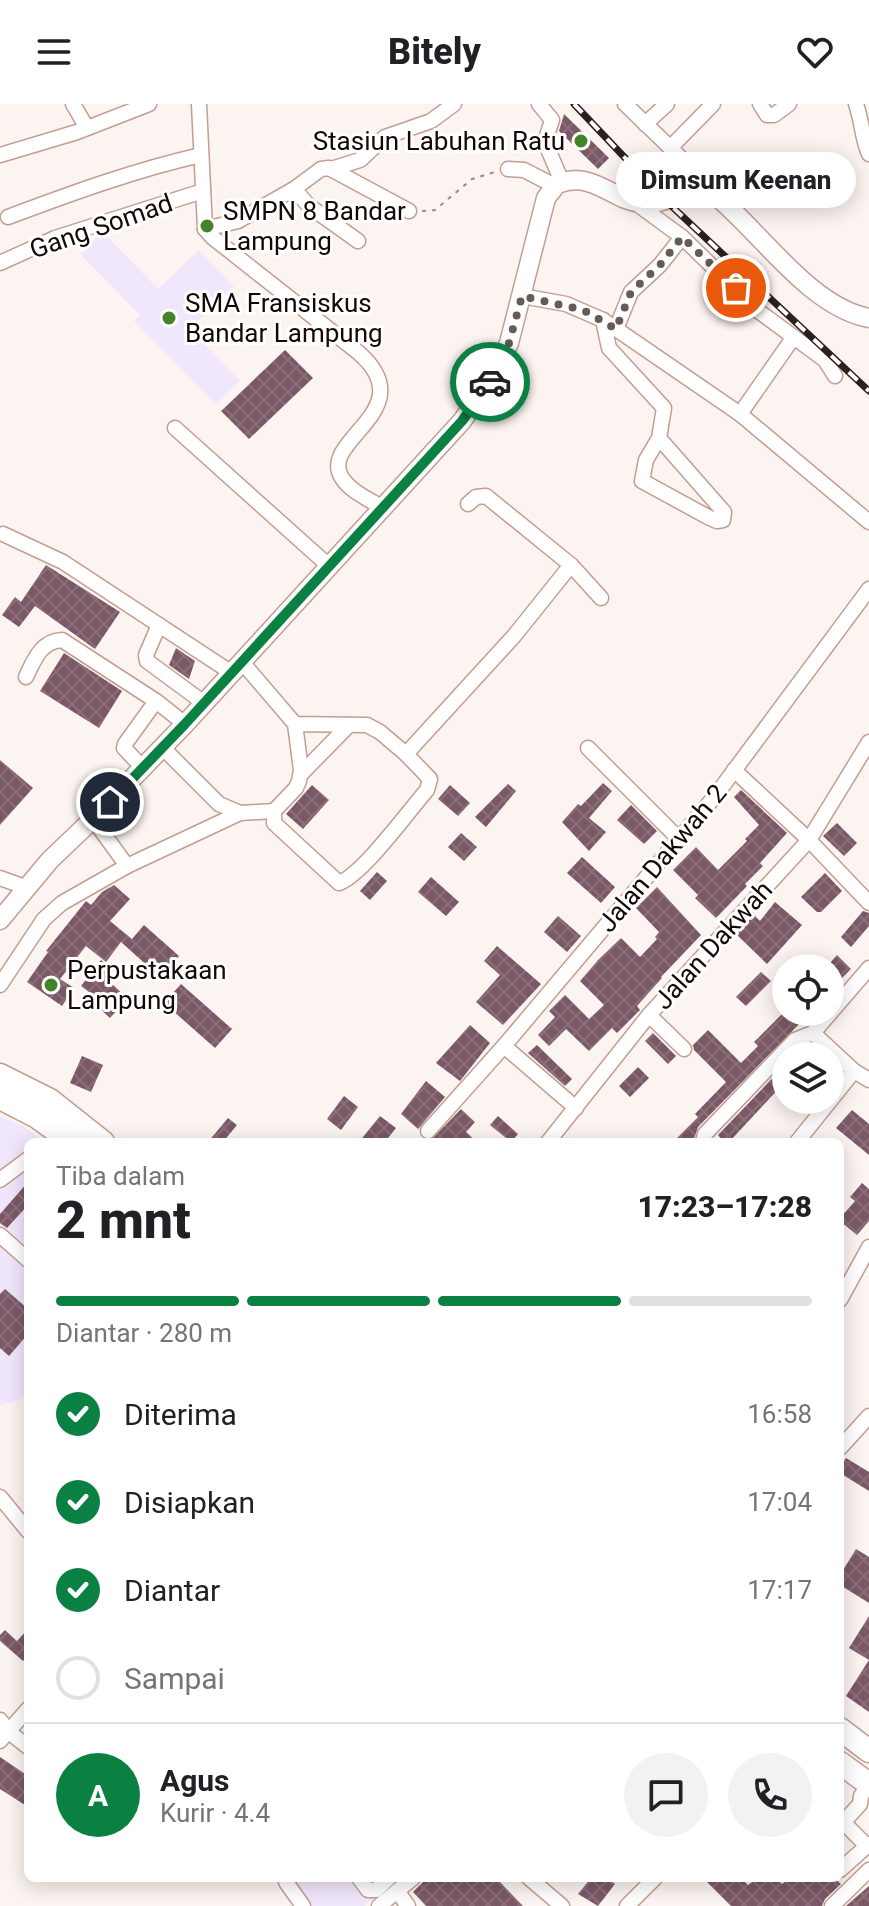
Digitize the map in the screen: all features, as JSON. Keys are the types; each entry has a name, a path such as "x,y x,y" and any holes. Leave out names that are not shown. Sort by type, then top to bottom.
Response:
{"highway":[{"path":"0,1075 50,1100 98,1138"},
{"path":"0,1098 37,1117 59,1138"},
{"path":"844,1732 869,1751"},
{"path":"844,1769 866,1800"}],"main road":[{"path":"0,920 25,887 185,724 462,421 494,376 509,343 546,198 558,184 590,180 633,201 658,203 701,186 718,198 820,295 850,314 869,318"}],"street":[{"path":"73,104 87,128"},
{"path":"0,155 87,128 149,104"},
{"path":"199,104 205,229 370,363 380,390 378,402 374,413 342,452 338,467 342,478 354,490 383,508"},
{"path":"205,229 238,221 294,189 321,169 360,160 385,137 431,121 454,104"},
{"path":"539,104 552,120 545,142 558,184"},
{"path":"625,104 685,162 701,186"},
{"path":"645,124 667,104"},
{"path":"670,148 713,104"},
{"path":"760,104 767,115 774,115 789,104"},
{"path":"856,104 869,154"},
{"path":"8,217 93,185 201,155"},
{"path":"331,169 409,211"},
{"path":"508,169 524,170 558,184"},
{"path":"294,189 309,206 358,241"},
{"name":"Gang Somad","path":"0,263 55,238 203,191"},
{"path":"633,201 682,237 757,310 825,360 835,376"},
{"path":"659,438 724,512 723,520 708,517 642,481 646,460 659,438 664,408 609,348 610,325 631,292 660,265 682,237"},
{"path":"522,296 566,304 610,325 740,414 869,522"},
{"path":"740,414 793,338"},
{"path":"175,428 330,567"},
{"path":"468,504 476,497 486,496 571,565 601,598"},
{"path":"3,534 63,562 159,625 237,667 295,724 301,774"},
{"path":"406,754 514,636 571,565"},
{"name":"Jalan Dakwah 2","path":"428,1131 680,840 869,589"},
{"path":"159,625 146,655 147,661 204,703"},
{"path":"26,677 43,647 52,640 62,640 156,701 185,724"},
{"path":"142,767 124,748 156,701"},
{"path":"274,811 275,826 335,883 342,883 365,862 429,786 430,779 426,773 380,732 367,725 295,724"},
{"path":"0,985 44,919 62,903 127,866 240,813 274,811 296,788 301,774 349,725"},
{"name":"Jalan Dakwah","path":"551,1138 649,1015 809,840 869,742"},
{"path":"162,747 219,804 240,813"},
{"path":"588,748 680,840"},
{"path":"734,770 809,840 869,903"},
{"path":"93,819 127,866"},
{"path":"0,878 25,887"},
{"path":"704,1138 795,1040 813,1033 869,968"},
{"path":"649,1015 684,1049"},
{"path":"813,1033 854,1071 869,1080"},
{"path":"504,1046 576,1108"},
{"path":"800,1138 854,1071"},
{"path":"0,1180 24,1162"},
{"path":"0,1235 24,1256"},
{"path":"844,1289 869,1247"},
{"path":"844,1444 869,1416"},
{"path":"0,1497 24,1521"},
{"path":"24,1713 3,1731 24,1744"},
{"path":"844,1822 866,1800"},
{"path":"844,1826 868,1845 844,1866"},
{"path":"832,1906 869,1870"},
{"path":"286,1882 303,1906"},
{"path":"362,1882 368,1890 393,1884"},
{"path":"534,1882 562,1906"},
{"path":"627,1906 651,1882"},
{"path":"379,1906 393,1884"},
{"path":"393,1884 408,1906"}],"path":[{"path":"409,211 435,210 472,179 508,169"}],"shaded area":[{"name":"SMA Fransiskus Bandar Lampung","path":"103,232 158,289 199,250 234,286 189,329 240,381 216,405 134,321 140,315 80,254"},
{"path":"0,1116 25,1127 39,1138 24,1138 24,1398 0,1406"},
{"path":"293,1882 394,1882 364,1906 311,1906"}],"building":[{"name":"Stasiun Labuhan Ratu","path":"564,114 609,158 598,169 559,131"},
{"path":"285,350 313,378 249,439 221,411"},
{"path":"46,565 120,612 95,649 35,606 19,627 2,615 15,597 21,602"},
{"path":"176,648 195,661 189,679 169,665"},
{"path":"64,653 122,691 99,728 40,691"},
{"path":"0,760 33,788 0,825"},
{"path":"603,783 612,791 589,818 606,832 589,851 562,822"},
{"path":"508,784 516,791 486,827 475,817"},
{"path":"312,785 329,800 303,829 286,814"},
{"path":"450,785 470,803 458,816 438,799"},
{"path":"741,790 787,833 760,863 763,866 745,884 747,886 716,918 673,870 696,847 718,870 747,841 745,839 759,825 734,797"},
{"path":"631,805 657,831 644,844 617,820"},
{"path":"837,823 857,843 844,856 823,836"},
{"path":"461,833 477,847 464,861 448,847"},
{"path":"582,857 615,887 601,903 567,873"},
{"path":"377,872 387,881 370,900 360,891"},
{"path":"825,873 842,891 821,912 817,912 801,897"},
{"path":"431,877 459,902 446,916 418,892"},
{"path":"114,885 130,899 110,921 132,939 144,925 179,956 160,977 121,942 106,962 86,946 60,979 74,988 62,1006 27,982 46,951 86,901 91,905 102,892"},
{"path":"657,887 701,935 661,977 637,1006 640,1010 617,1033 612,1028 589,1051 566,1029 549,1046 538,1035 555,1017 549,1011 565,995 589,1019 604,1005 580,981 599,959 621,938 640,957 657,939 655,937 659,932 636,908"},
{"path":"775,902 802,925 776,954 772,954 767,964 736,934 754,915 760,921"},
{"path":"863,911 869,913 869,926 851,947 841,937"},
{"path":"558,916 581,936 567,952 544,932"},
{"path":"497,946 541,984 503,1025 476,1002 500,975 484,961"},
{"path":"101,960 114,970 107,979 128,999 110,1018 97,1006 101,1001 81,986"},
{"path":"844,962 851,969 844,976"},
{"path":"761,972 771,981 746,1006 736,997"},
{"path":"181,984 232,1029 215,1048 164,1003"},
{"path":"772,1024 797,1026 782,1042 772,1042 772,1052 698,1127 694,1138 677,1138 726,1082 694,1050 693,1045 708,1030 741,1063 758,1046 754,1042"},
{"path":"470,1025 490,1043 460,1081 436,1063"},
{"path":"653,1033 676,1056 668,1064 645,1041"},
{"path":"537,1045 572,1079 565,1086 528,1053"},
{"path":"82,1056 103,1065 91,1092 70,1083"},
{"path":"638,1067 649,1078 630,1097 619,1086"},
{"path":"772,1079 772,1096 733,1138 721,1138 718,1135"},
{"path":"426,1081 445,1097 418,1129 401,1114"},
{"path":"344,1096 358,1107 341,1130 327,1119"},
{"path":"461,1109 475,1122 466,1132 473,1138 433,1138"},
{"path":"852,1110 869,1124 869,1155 836,1128"},
{"path":"380,1116 396,1128 388,1138 362,1138"},
{"path":"498,1116 518,1134 514,1138 506,1138 490,1125"},
{"path":"228,1118 237,1125 226,1138 211,1138"},
{"path":"862,1183 869,1189 869,1221 857,1235 844,1224 844,1213 855,1201 850,1197"},
{"path":"24,1187 24,1209 7,1228 0,1223 0,1214"},
{"path":"5,1289 24,1306 24,1339 9,1356 0,1348 0,1294"},
{"path":"846,1458 869,1472 869,1491 844,1475"},
{"path":"856,1549 869,1557 869,1603 844,1587 844,1568"},
{"path":"869,1616 869,1660 849,1648"},
{"path":"5,1630 17,1641 24,1633 23,1661 0,1641 0,1635"},
{"path":"869,1660 869,1712 846,1696"},
{"path":"0,1757 24,1773 24,1804 0,1789"},
{"path":"423,1882 500,1882 523,1906 426,1906 413,1892"},
{"path":"588,1882 615,1884 598,1906 578,1894"},
{"path":"707,1882 841,1884 822,1906 731,1906"},
{"path":"869,1886 869,1906 846,1906 855,1898"}],"railway":[{"path":"574,104 665,200 869,391"}],"way so far":[{"path":"490,382 509,343 522,296 566,304 616,329 631,292 660,265 682,237 736,288"}],"place":[{"name":"Stasiun Labuhan Ratu","path":"581,141"},
{"name":"SMPN 8 Bandar Lampung","path":"207,226"},
{"name":"Dimsum Keenan","path":"736,288"},
{"name":"SMA Fransiskus Bandar Lampung","path":"169,318"},
{"name":"Perpustakaan Lampung","path":"51,985"}],"route":[{"path":"110,802 354,541 462,421 490,382"}]}
